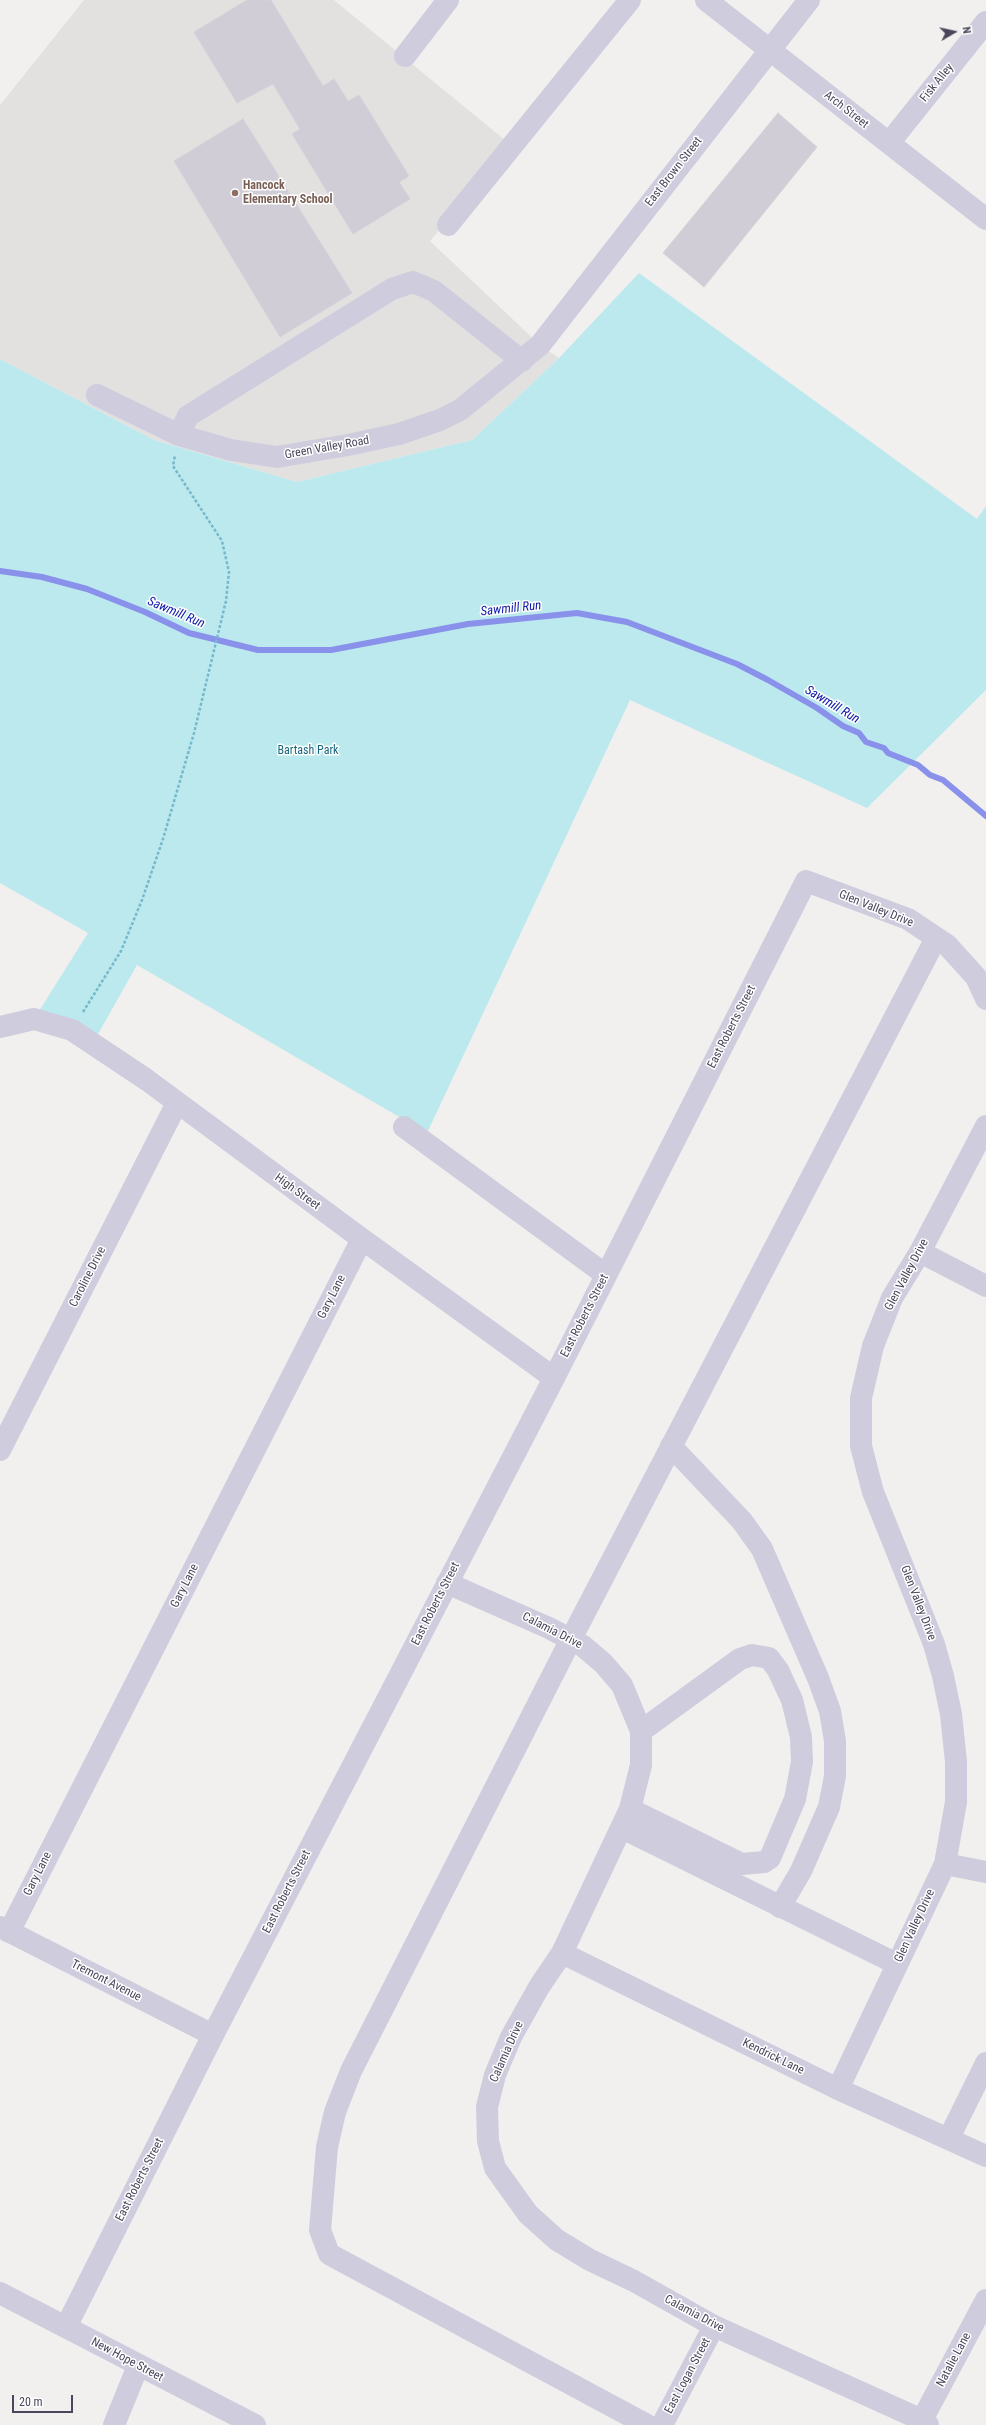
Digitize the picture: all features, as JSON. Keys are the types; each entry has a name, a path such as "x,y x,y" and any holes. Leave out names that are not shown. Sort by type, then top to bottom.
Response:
{"street":[{"path":"405,56 448,0"},
{"path":"448,225 630,0"},
{"name":"Arch Street","path":"706,0 889,143 985,215"},
{"name":"East Brown Street","path":"540,345 809,0"},
{"name":"Fisk Alley","path":"889,143 986,22"},
{"path":"179,435 188,416 392,289 413,282 434,291 522,361"},
{"name":"Green Valley Road","path":"97,395 179,435 231,450 277,457 348,446 399,434 440,420 460,410 540,345"},
{"name":"Glen Valley Drive","path":"806,881 908,919 947,945 976,977 986,999"},
{"name":"East Roberts Street","path":"66,2327 213,2034 554,1378 806,881"},
{"path":"647,2425 329,2254 320,2230 326,2147 335,2112 351,2071 570,1639 936,938"},
{"name":"High Street","path":"0,1027 34,1019 72,1030 147,1080 362,1240 554,1378"},
{"name":"Caroline Drive","path":"0,1450 177,1103"},
{"name":"Glen Valley Drive","path":"838,2089 945,1864 956,1802 956,1768 951,1714 943,1676 934,1644 873,1492 861,1446 861,1398 873,1346 892,1298 920,1252 986,1126"},
{"path":"404,1127 606,1274"},
{"name":"Gary Lane","path":"4,1930 362,1240"},
{"path":"920,1252 986,1286"},
{"path":"671,1446 742,1521 762,1549 818,1678 830,1711 835,1740 835,1776 829,1807 802,1871 780,1908"},
{"name":"Calamia Drive","path":"448,1583 570,1639 603,1663 622,1685 640,1731 641,1765 626,1818 562,1953 539,1986 495,2075 487,2107 488,2141 495,2168 528,2214 557,2240 590,2260 634,2281 714,2326 925,2423"},
{"path":"626,1818 742,1864 764,1862 770,1858 795,1798 802,1762 801,1738 792,1700 778,1670 769,1658 752,1655 740,1659 640,1731"},
{"path":"626,1818 780,1908 897,1964"},
{"path":"945,1864 986,1872"},
{"name":"Tremont Avenue","path":"4,1930 213,2034"},
{"name":"Kendrick Lane","path":"562,1953 838,2089 986,2156"},
{"path":"949,2138 986,2064"},
{"name":"New Hope Street","path":"0,2293 138,2366 255,2425"},
{"name":"Natalie Lane","path":"925,2423 986,2300"},
{"name":"East Logan Street","path":"662,2425 714,2326"},
{"path":"114,2425 138,2366"}],"path":[{"path":"72,1030 121,951 142,900 163,839 194,734 226,601 229,572 222,541 173,466 179,435"}],"shaded area":[{"name":"Hancock Elementary School","path":"84,0 334,0 511,145 430,241 540,345 559,358 472,440 297,482 154,440 0,359 0,105"}],"green space":[{"name":"Bartash Park","path":"639,273 977,519 986,506 986,690 867,808 630,700 427,1133 137,965 93,1043 34,1019 88,933 0,883 0,359 154,440 297,482 472,440 559,358"}],"building":[{"path":"247,0 271,0 323,86 334,79 348,101 359,95 409,176 399,182 410,199 353,234 292,134 300,129 273,84 237,103 194,32"},
{"path":"778,113 817,147 704,287 663,253"},
{"path":"243,119 352,293 280,337 174,161"}],"waterway":[{"name":"Sawmill Run","path":"0,571 42,577 87,589 145,612 189,633 258,650 331,650 468,624 577,613 627,622 737,664 768,680 817,708 843,726 859,733 866,742 884,748 888,753 918,765 930,775 943,780 986,816"}],"place":[{"name":"Hancock Elementary School","path":"235,193"}]}
